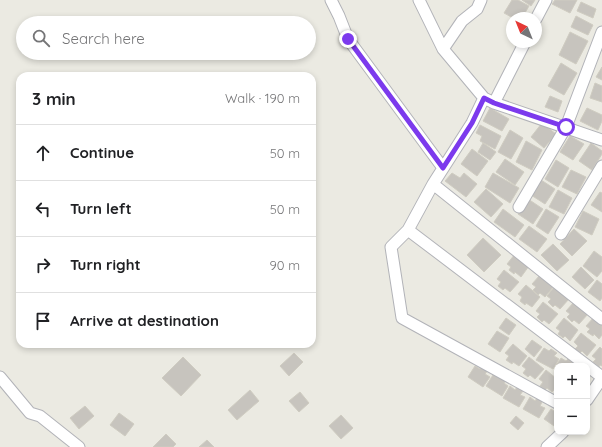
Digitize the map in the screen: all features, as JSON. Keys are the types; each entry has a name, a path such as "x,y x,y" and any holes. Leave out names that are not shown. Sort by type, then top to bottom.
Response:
{"street":[{"path":"330,0 339,16 348,39 443,168"},
{"path":"419,0 442,49 489,100 602,140"},
{"path":"442,49 462,21 477,9 481,0"},
{"path":"540,12 546,0"},
{"path":"519,207 566,127 602,32"},
{"path":"521,48 489,100 432,184 408,230 391,247 402,318 554,401"},
{"path":"561,234 602,166"},
{"path":"432,184 602,319"},
{"path":"408,230 602,378 588,399"},
{"path":"0,377 30,413 40,416 79,447"},
{"path":"547,447 560,435"}],"building":[{"path":"512,0 518,0 529,6 526,12 506,12 506,14 504,13"},
{"path":"522,0 535,0 531,6"},
{"path":"555,0 577,0 570,13 552,4"},
{"path":"581,2 596,9 593,18 577,11"},
{"path":"576,16 593,25 588,35 571,27"},
{"path":"570,32 588,41 576,64 559,55"},
{"path":"561,63 577,73 564,95 548,86"},
{"path":"602,67 602,80 596,77"},
{"path":"595,83 602,86 602,102 590,98"},
{"path":"550,96 562,101 558,112 545,107"},
{"path":"490,108 509,119 502,131 483,121"},
{"path":"587,108 602,115 602,121 598,130 580,121"},
{"path":"542,123 556,134 544,148 531,137"},
{"path":"480,125 501,136 495,149 480,141 482,136 476,133"},
{"path":"510,130 523,138 511,159 498,152"},
{"path":"570,136 584,144 573,160 560,152"},
{"path":"526,141 542,150 532,170 516,162"},
{"path":"483,143 496,152 490,160 478,152"},
{"path":"591,143 602,151 602,154 592,170 579,161"},
{"path":"472,149 488,161 477,176 461,164"},
{"path":"505,159 524,172 515,185 496,172"},
{"path":"556,160 569,168 558,187 545,179"},
{"path":"571,170 586,177 577,194 562,187"},
{"path":"452,173 460,178 464,173 477,184 466,197 445,181"},
{"path":"493,173 519,188 510,203 485,187"},
{"path":"541,180 555,189 545,204 531,195"},
{"path":"486,189 503,204 491,217 474,202"},
{"path":"558,190 572,198 564,214 549,207"},
{"path":"600,192 602,193 602,212 591,205"},
{"path":"528,199 543,209 533,224 518,214"},
{"path":"503,209 524,225 515,237 494,222"},
{"path":"546,209 559,217 548,234 536,226"},
{"path":"583,211 599,219 592,235 575,227"},
{"path":"529,226 547,239 537,252 519,239"},
{"path":"574,229 587,241 572,256 560,244"},
{"path":"483,238 501,255 484,272 467,255"},
{"path":"553,244 569,260 557,271 541,255"},
{"path":"594,251 602,257 602,271 597,277 583,266"},
{"path":"515,254 529,266 521,277 515,272 514,274 509,270 511,267 507,264"},
{"path":"581,267 594,280 585,289 572,277"},
{"path":"504,270 519,282 510,292 505,288 503,290 498,286 501,282 497,279"},
{"path":"540,275 554,286 545,297 540,293 538,295 533,290 536,287 532,284"},
{"path":"597,280 602,284 602,298 600,301 588,292"},
{"path":"526,285 540,297 532,307 526,303 525,305 520,301 522,297 518,294"},
{"path":"554,287 569,299 560,309 555,305 553,307 548,302 551,299 547,296"},
{"path":"543,302 558,314 549,324 544,320 542,322 537,317 540,314 536,311"},
{"path":"574,302 588,314 579,324 574,320 572,322 567,317 570,314 566,311"},
{"path":"594,317 602,323 602,335 599,339 594,334 593,336 587,332 590,329 586,326"},
{"path":"506,318 516,325 509,335 499,328"},
{"path":"564,318 578,330 570,341 565,336 563,338 558,334 560,331 556,328"},
{"path":"497,331 509,338 500,352 488,344"},
{"path":"581,333 596,345 587,356 582,351 580,353 575,349 578,346 574,342"},
{"path":"532,340 542,347 534,357 525,349"},
{"path":"513,344 527,356 519,366 506,360 509,356 505,353"},
{"path":"600,347 602,349 602,366 600,365 599,367 593,362 596,359 592,356"},
{"path":"544,348 549,351 551,349 557,353 554,356 559,359 557,363 554,363 553,369 536,360"},
{"path":"294,353 303,362 289,376 280,366"},
{"path":"183,357 201,375 181,396 162,378"},
{"path":"529,357 544,369 535,379 530,375 528,377 523,373 526,369 522,366"},
{"path":"561,358 566,361 568,359 574,362 573,363 558,363"},
{"path":"475,366 480,369 482,367 488,370 485,374 490,377 483,387 468,377"},
{"path":"546,370 554,377 554,390 552,392 547,388 545,390 540,386 543,382 539,379"},
{"path":"493,375 499,378 500,376 506,380 504,383 508,386 502,396 486,386"},
{"path":"510,386 515,390 517,387 523,391 520,395 525,397 519,407 503,398"},
{"path":"250,390 259,401 237,420 228,410"},
{"path":"300,392 309,403 299,412 289,401"},
{"path":"530,397 535,401 537,398 542,402 540,406 545,408 539,418 523,409"},
{"path":"85,406 94,416 79,429 70,418"},
{"path":"551,409 554,411 554,426 544,419"},
{"path":"119,413 134,424 125,436 110,425"},
{"path":"341,415 353,428 341,439 329,426"},
{"path":"516,416 524,423 518,430 510,423"},
{"path":"166,434 176,444 173,447 153,447"},
{"path":"207,440 214,447 199,447"}],"route":[{"path":"348,39 443,168 472,123 484,98 494,103 566,127"}]}
